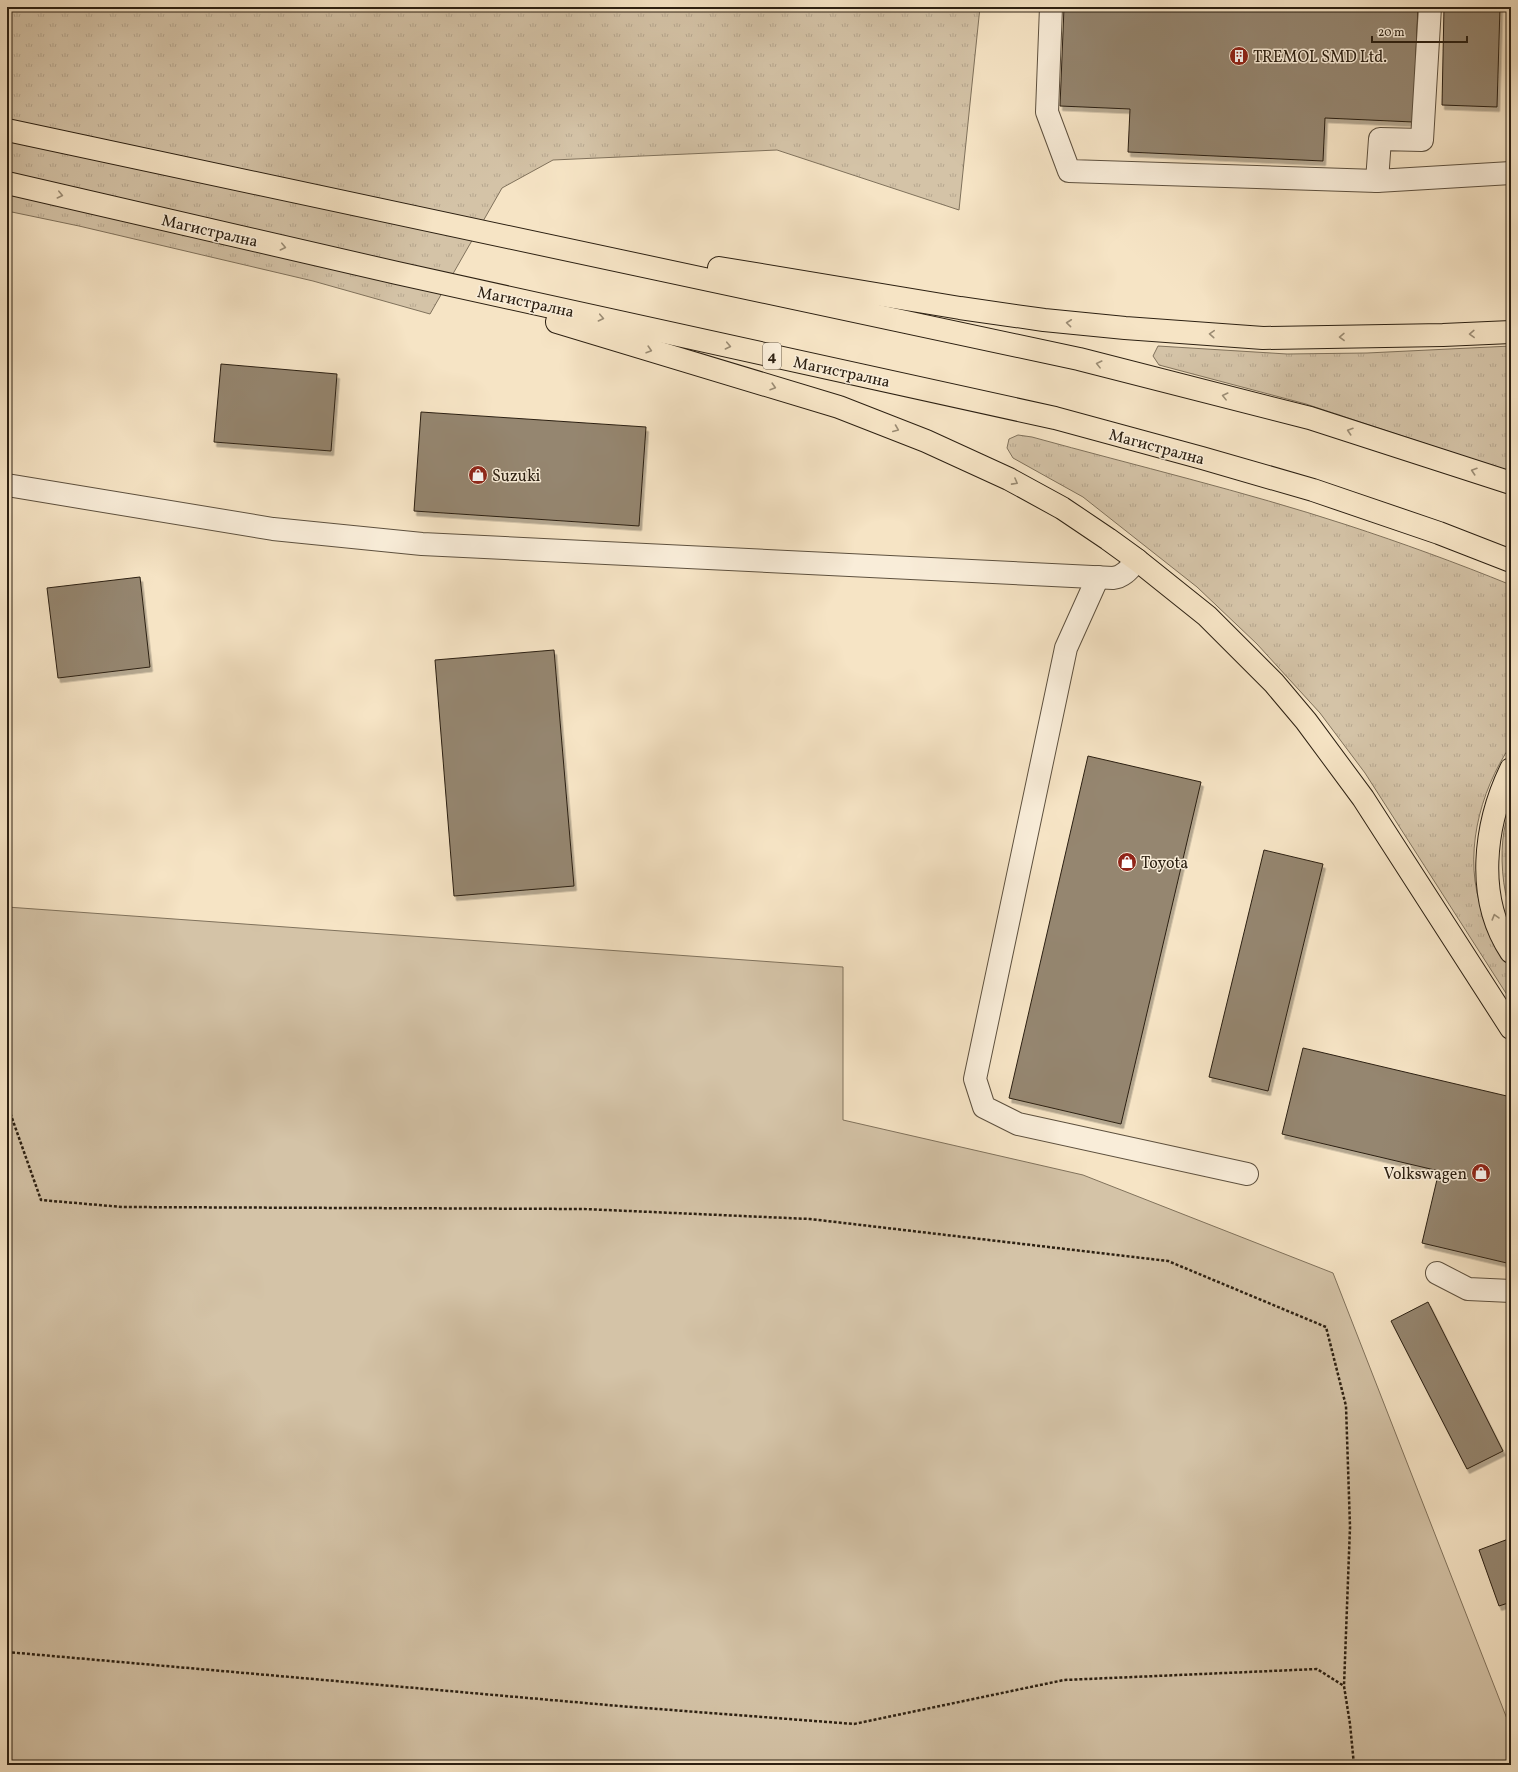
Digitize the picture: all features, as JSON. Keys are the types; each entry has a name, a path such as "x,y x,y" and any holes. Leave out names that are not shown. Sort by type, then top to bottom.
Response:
{"main road":[{"path":"7,130 1079,359 1310,418 1511,483"},
{"name":"Магистрална","path":"15,185 397,273 1055,418 1313,490 1439,533 1511,561"},
{"path":"407,216 960,308 1051,321 1263,338 1442,335 1511,332"},
{"path":"397,273 839,407 890,426 1009,479 1062,508 1108,538 1207,616 1274,683 1306,720 1363,798 1511,1028"},
{"path":"1511,769 1502,789 1491,824 1488,864 1490,894 1494,915 1498,928 1511,952"}],"street":[{"path":"1051,7 1047,112 1069,171 1377,181 1511,173"},
{"path":"1377,181 1380,139 1422,140 1430,7"},
{"path":"7,485 273,529 422,544 1098,577 1119,577 1124,574 1137,560"},
{"path":"1098,577 1066,648 975,1079 984,1107 1018,1124 1247,1174"},
{"path":"1437,1273 1468,1289 1511,1291"}],"path":[{"path":"7,1104 42,1200 122,1207 584,1209 810,1219 1168,1261 1326,1327 1346,1406 1350,1527 1344,1686 1354,1765"},
{"path":"7,1652 619,1706 854,1724 1064,1680 1317,1669 1344,1686"}],"green space":[{"path":"7,7 980,7 959,210 777,150 553,160 502,188 430,314 313,281 79,226 7,211"},
{"path":"1158,346 1287,354 1367,353 1511,346 1511,472 1306,404 1159,365 1153,356"},
{"path":"1018,435 1032,437 1269,501 1409,546 1511,585 1511,745 1490,783 1483,804 1477,826 1474,848 1474,870 1477,892 1488,929 1512,974 1511,1001 1365,773 1320,713 1257,644 1197,587 1083,497 1013,458 1007,448 1009,439"},
{"path":"1511,806 1511,912 1504,883 1502,850 1505,825"},
{"path":"7,907 843,967 843,1120 1083,1175 1333,1273 1511,1729 1511,1765 7,1765"}],"building":[{"name":"TREMOL SMD Ltd.","path":"1064,7 1418,7 1413,122 1325,118 1323,161 1128,152 1130,109 1060,106"},
{"path":"1444,7 1500,7 1497,107 1442,105"},
{"path":"221,364 337,374 331,451 214,442"},
{"path":"421,412 646,427 639,526 414,511"},
{"path":"140,577 150,667 58,678 47,588"},
{"path":"554,650 574,886 454,896 435,660"},
{"path":"1088,756 1201,782 1121,1124 1009,1098"},
{"path":"1264,850 1323,864 1268,1091 1209,1077"},
{"path":"1303,1048 1511,1097 1511,1264 1422,1243 1439,1171 1282,1134"},
{"path":"1428,1302 1503,1451 1467,1469 1391,1321"},
{"path":"1511,1538 1511,1602 1499,1606 1479,1550"}],"place":[{"name":"TREMOL SMD Ltd.","path":"1239,56"},
{"name":"Suzuki","path":"478,475"},
{"name":"Toyota","path":"1127,862"},
{"name":"Volkswagen","path":"1481,1173"}]}
